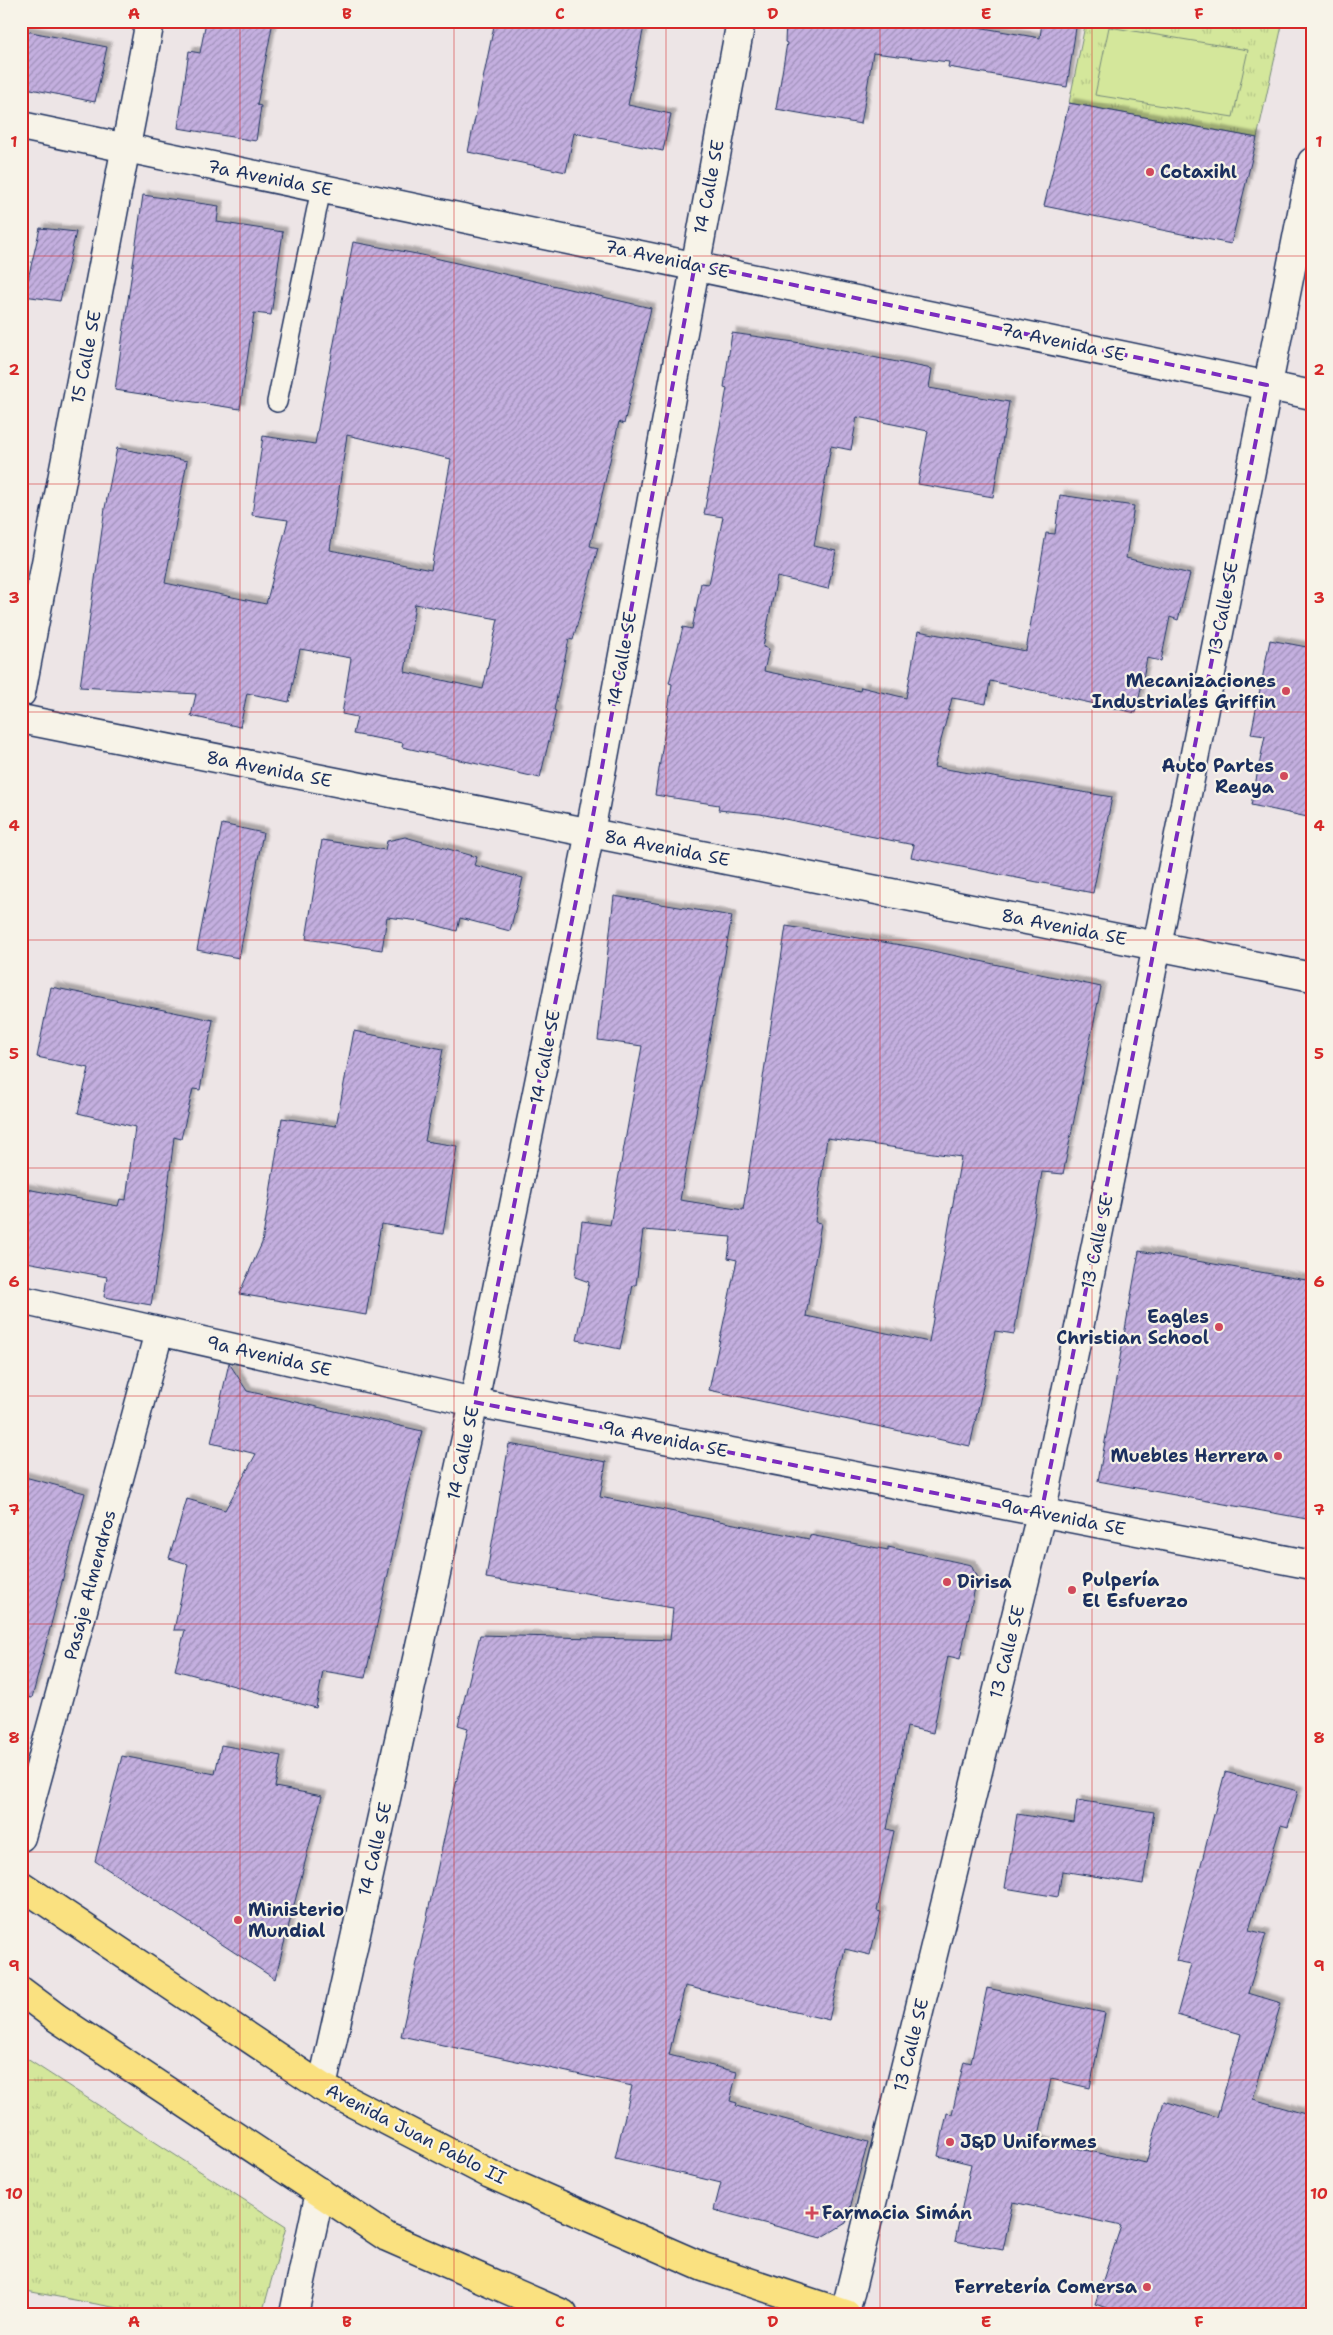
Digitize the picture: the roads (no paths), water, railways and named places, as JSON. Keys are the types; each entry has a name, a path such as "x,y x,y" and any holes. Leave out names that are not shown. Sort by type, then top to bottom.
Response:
{"highway":[{"name":"Avenida Juan Pablo II","path":"21,1885 322,2087 490,2174 685,2259 845,2314"},
{"path":"21,1991 57,2018 387,2237 563,2314"}],"street":[{"name":"15 Calle SE","path":"21,693 150,21"},
{"name":"14 Calle SE","path":"322,2087 474,1402 590,832 741,21"},
{"name":"7a Avenida SE","path":"21,126 695,264 1312,395"},
{"name":"13 Calle SE","path":"845,2314 1042,1514 1157,946 1312,162"},
{"name":"8a Avenida SE","path":"21,719 1312,977"},
{"name":"9a Avenida SE","path":"21,1300 474,1402 1312,1565"},
{"name":"Pasaje Almendros","path":"21,1838 159,1332"},
{"path":"294,2314 320,2192"}],"lane":[{"path":"277,402 321,188"}],"place":[{"name":"Cotaxihl","path":"1150,172"},
{"name":"Mecanizaciones Industriales Griffin","path":"1286,691"},
{"name":"Auto Partes Reaya","path":"1284,776"},
{"name":"Eagles Christian School","path":"1219,1327"},
{"name":"Muebles Herrera","path":"1278,1456"},
{"name":"Dirisa","path":"947,1582"},
{"name":"Pulpería El Esfuerzo","path":"1072,1590"},
{"name":"Ministerio Mundial","path":"238,1920"},
{"name":"J&D Uniformes","path":"950,2142"},
{"name":"Farmacia Simán","path":"812,2213"},
{"name":"Ferretería Comersa","path":"1147,2287"}]}
